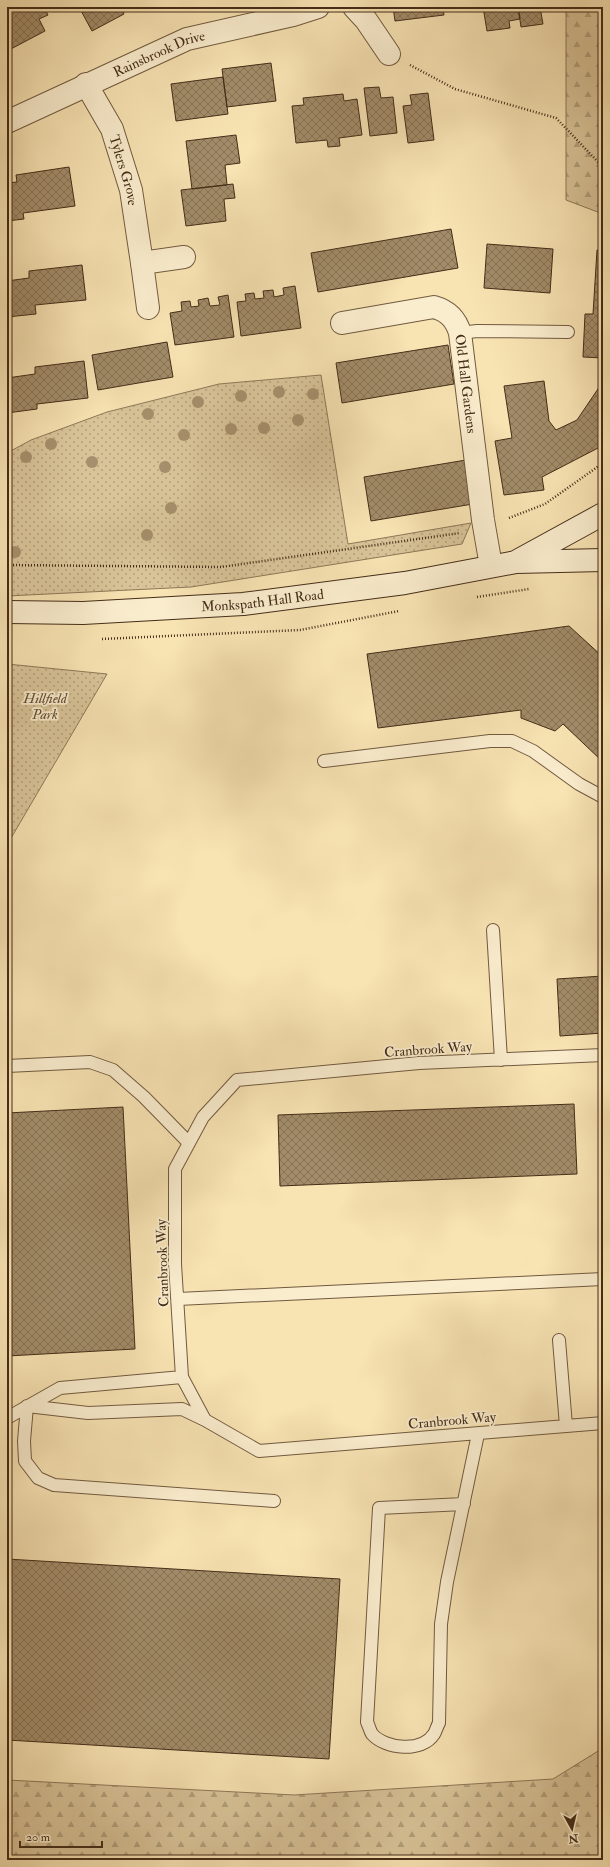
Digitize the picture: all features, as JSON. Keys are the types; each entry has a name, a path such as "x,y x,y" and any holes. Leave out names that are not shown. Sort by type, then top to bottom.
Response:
{"street":[{"name":"Rainsbrook Drive","path":"7,122 86,84 187,39 293,15 318,7"},
{"path":"354,7 366,20 389,54"},
{"name":"Tylers Grove","path":"86,84 112,129 131,190 148,308"},
{"path":"142,263 184,257"},
{"name":"Old Hall Gardens","path":"342,323 434,307 448,313 458,325 491,566"},
{"name":"Monkspath Hall Road","path":"516,562 603,514"},
{"name":"Monkspath Hall Road","path":"7,612 83,613 243,604 405,583 516,562 603,560"}],"lane":[{"path":"460,333 477,331 568,332"},
{"path":"324,761 490,741 512,741 533,751 579,784 603,797"},
{"path":"493,930 501,1060"},
{"name":"Cranbrook Way","path":"603,1055 419,1063 237,1080 203,1117 175,1169 176,1264 182,1377 205,1420 259,1451 603,1423"},
{"path":"7,1066 90,1062 113,1070 144,1097 189,1143"},
{"path":"178,1299 603,1279"},
{"path":"559,1340 566,1426"},
{"path":"7,1418 60,1388 182,1377"},
{"path":"27,1406 88,1413 182,1409 205,1420"},
{"path":"27,1406 24,1441 25,1461 38,1478 54,1485 274,1502"},
{"path":"464,1504 379,1508 367,1722 372,1733 380,1741 392,1746 413,1746 424,1742 434,1735 439,1723 441,1624 447,1582 464,1504 478,1434"}],"path":[{"path":"389,54 455,89 556,118 600,164 603,170"},
{"path":"7,565 220,568 451,536 485,528 545,504 603,463"}],"green space":[{"path":"566,7 603,7 603,214 566,200"},
{"path":"321,375 348,544 471,523 462,544 191,587 7,596 7,453 31,440 107,412 219,384"},
{"name":"Hillfield Park","path":"7,664 107,674 7,845"},
{"path":"603,1748 603,1860 7,1860 7,1780 294,1795 553,1779"}],"building":[{"path":"44,7 48,15 39,19 45,31 7,51 7,8"},
{"path":"79,7 121,7 124,14 92,31"},
{"path":"393,7 443,7 444,15 395,21"},
{"path":"483,7 518,7 520,19 509,21 510,28 487,31"},
{"path":"518,7 540,7 543,24 521,27"},
{"path":"271,63 276,101 227,107 222,69"},
{"path":"223,77 228,114 176,121 171,84"},
{"path":"379,87 381,98 393,97 397,133 370,136 364,88"},
{"path":"428,93 434,140 408,143 403,106 412,105 410,95"},
{"path":"343,94 344,101 357,99 362,135 339,138 340,146 328,147 327,140 296,143 292,106 304,105 303,98"},
{"path":"236,135 240,163 225,165 227,185 192,189 186,141"},
{"path":"69,167 75,206 23,213 24,219 7,221 7,183 17,182 16,175"},
{"path":"233,184 235,198 224,199 226,221 186,226 181,190"},
{"path":"451,229 458,268 318,292 311,253"},
{"path":"487,244 553,249 550,293 484,288"},
{"path":"597,250 603,250 603,358 583,357 585,314 593,314"},
{"path":"82,265 86,300 35,305 36,314 7,317 7,281 29,278 29,271"},
{"path":"295,286 301,328 241,336 237,302 246,301 245,294 254,293 255,299 264,298 263,291 273,290 274,297 284,295 283,288"},
{"path":"228,295 234,337 175,345 170,313 182,311 181,302 190,301 191,307 199,306 198,300 208,298 210,306 220,305 218,297"},
{"path":"167,342 173,377 98,390 92,355"},
{"path":"448,345 454,384 342,403 336,363"},
{"path":"600,358 603,358 603,441 600,447 542,477 544,490 504,495 495,441 512,438 504,386 544,381 549,421 556,430 577,420 602,383"},
{"path":"84,361 88,398 37,404 37,409 7,413 7,378 35,374 35,367"},
{"path":"466,460 473,504 371,521 364,477"},
{"path":"569,626 603,657 603,762 563,724 555,731 521,718 521,710 378,728 367,654"},
{"path":"603,976 603,1033 560,1036 557,979"},
{"path":"574,1104 577,1174 280,1186 278,1115"},
{"path":"123,1107 135,1349 7,1356 7,1113"},
{"path":"7,1559 340,1579 329,1759 7,1740"}]}
